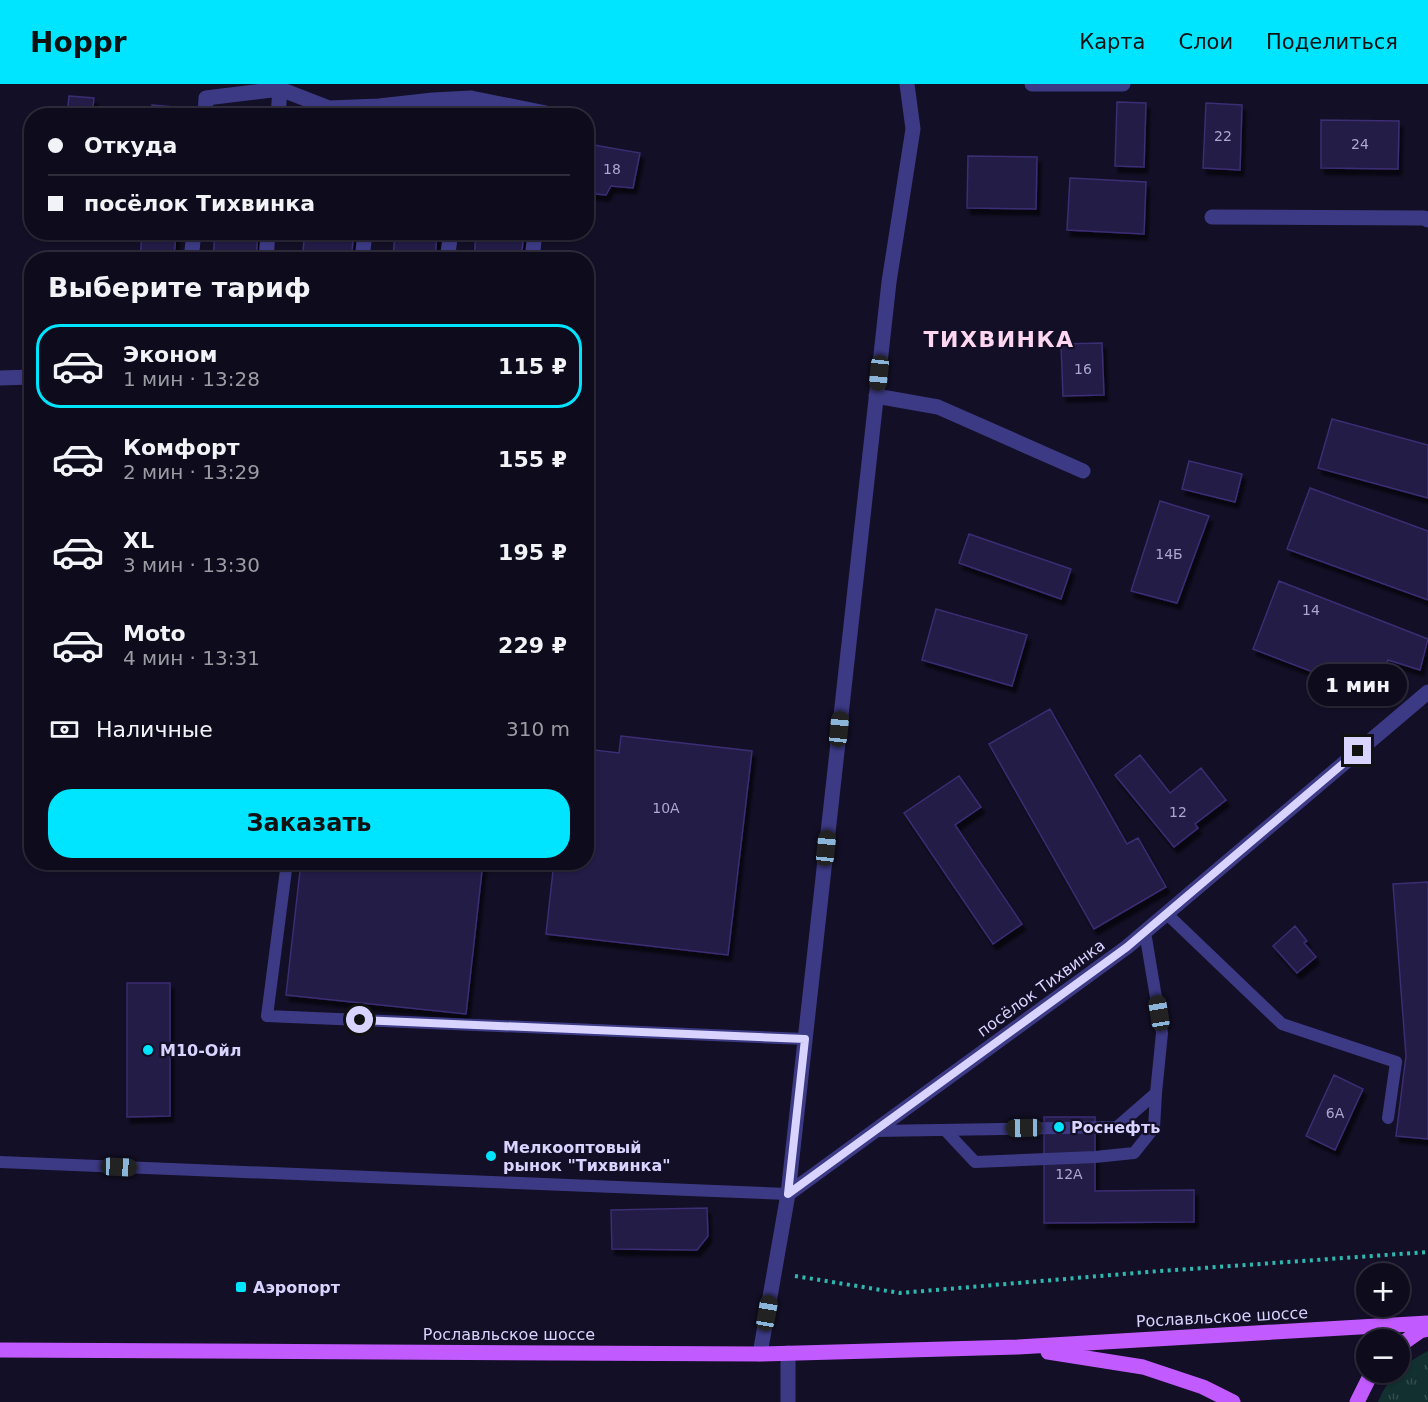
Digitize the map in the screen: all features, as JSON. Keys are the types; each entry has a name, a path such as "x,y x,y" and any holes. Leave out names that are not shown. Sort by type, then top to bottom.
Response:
{"main road":[{"name":"Рославльское шоссе","path":"0,1350 760,1354 1018,1347 1428,1323"},
{"path":"1410,1338 1428,1329"},
{"name":"Рославльское шоссе","path":"1018,1347 1143,1367 1203,1387 1233,1402"},
{"path":"1357,1402 1366,1383"}],"street":[{"path":"760,1354 788,1194 889,282 914,129 907,84"},
{"path":"1032,84 1124,84"},
{"path":"279,108 280,89"},
{"path":"205,108 206,98 280,89 329,108"},
{"path":"393,108 433,100 471,98 521,108"},
{"path":"469,108 471,98"},
{"path":"1212,217 1424,218 1428,220"},
{"path":"0,378 24,377"},
{"path":"876,396 938,407 1083,471"},
{"name":"посёлок Тихвинка","path":"788,1194 1127,947 1428,692"},
{"path":"788,1353 788,1402"}],"lane":[{"path":"286,870 267,1016 805,1039"},
{"path":"1167,914 1282,1024 1396,1062 1388,1118"},
{"path":"945,1130 975,1162 1134,1153 1155,1128 1162,1033 1145,932"},
{"path":"874,1131 1118,1127 1156,1093"},
{"path":"0,1162 788,1194"}],"path":[{"path":"774,1273 900,1293 1147,1272 1428,1252"}],"green space":[{"path":"1428,1351 1428,1402 1378,1402 1388,1383 1410,1383 1410,1363"}],"building":[{"path":"69,96 94,98 93,108 68,108"},
{"path":"1117,102 1146,103 1144,167 1115,166"},
{"path":"1206,103 1242,105 1240,170 1203,168"},
{"path":"152,105 185,108 152,108"},
{"path":"1321,120 1399,121 1398,169 1321,168"},
{"path":"594,145 640,153 633,188 611,186 606,195 594,194"},
{"path":"968,156 1037,157 1036,209 967,208"},
{"path":"1070,178 1146,182 1144,234 1067,230"},
{"path":"141,240 175,240 175,252 141,252"},
{"path":"214,240 257,240 257,252 214,252"},
{"path":"304,240 353,240 352,252 303,252"},
{"path":"394,240 436,240 436,252 394,252"},
{"path":"475,240 523,240 522,252 475,252"},
{"path":"1102,343 1104,395 1063,396 1061,344"},
{"path":"1332,419 1428,445 1428,498 1318,468"},
{"path":"1189,461 1242,474 1235,502 1182,489"},
{"path":"1310,488 1428,531 1428,600 1287,549"},
{"path":"1160,501 1209,516 1177,603 1131,591"},
{"path":"969,534 1071,569 1061,599 959,563"},
{"path":"1279,581 1428,639 1420,670 1388,660 1373,695 1253,649"},
{"path":"936,609 1027,635 1012,686 922,660"},
{"path":"1050,709 1127,844 1138,838 1166,887 1094,929 989,744"},
{"path":"621,736 752,751 728,955 546,934 553,870 594,870 594,750 619,753"},
{"path":"1140,755 1170,793 1201,768 1226,800 1195,824 1198,828 1174,847 1115,775"},
{"path":"959,776 981,807 955,825 1022,924 993,944 904,813"},
{"path":"300,870 482,870 466,1014 286,995"},
{"path":"1428,882 1428,1139 1396,1136 1406,1056 1393,884"},
{"path":"1295,926 1307,941 1304,943 1316,957 1297,973 1273,946"},
{"name":"М10-Ойл","path":"127,983 170,983 170,1116 127,1117"},
{"path":"1334,1075 1363,1089 1335,1150 1306,1136"},
{"path":"1044,1117 1095,1117 1095,1191 1194,1190 1194,1222 1044,1223"},
{"path":"707,1208 708,1236 697,1250 612,1249 611,1210"}],"place":[{"name":"М10-Ойл","path":"148,1050"},
{"name":"Роснефть","path":"1059,1127"},
{"name":"Мелкооптовый рынок \"Тихвинка\"","path":"491,1156"},
{"name":"Аэропорт","path":"241,1287"}],"district":[{"name":"ТИХВИНКА","path":"999,339"}],"route":[{"path":"360,1020 805,1039 788,1194 1127,947 1358,751"}]}
